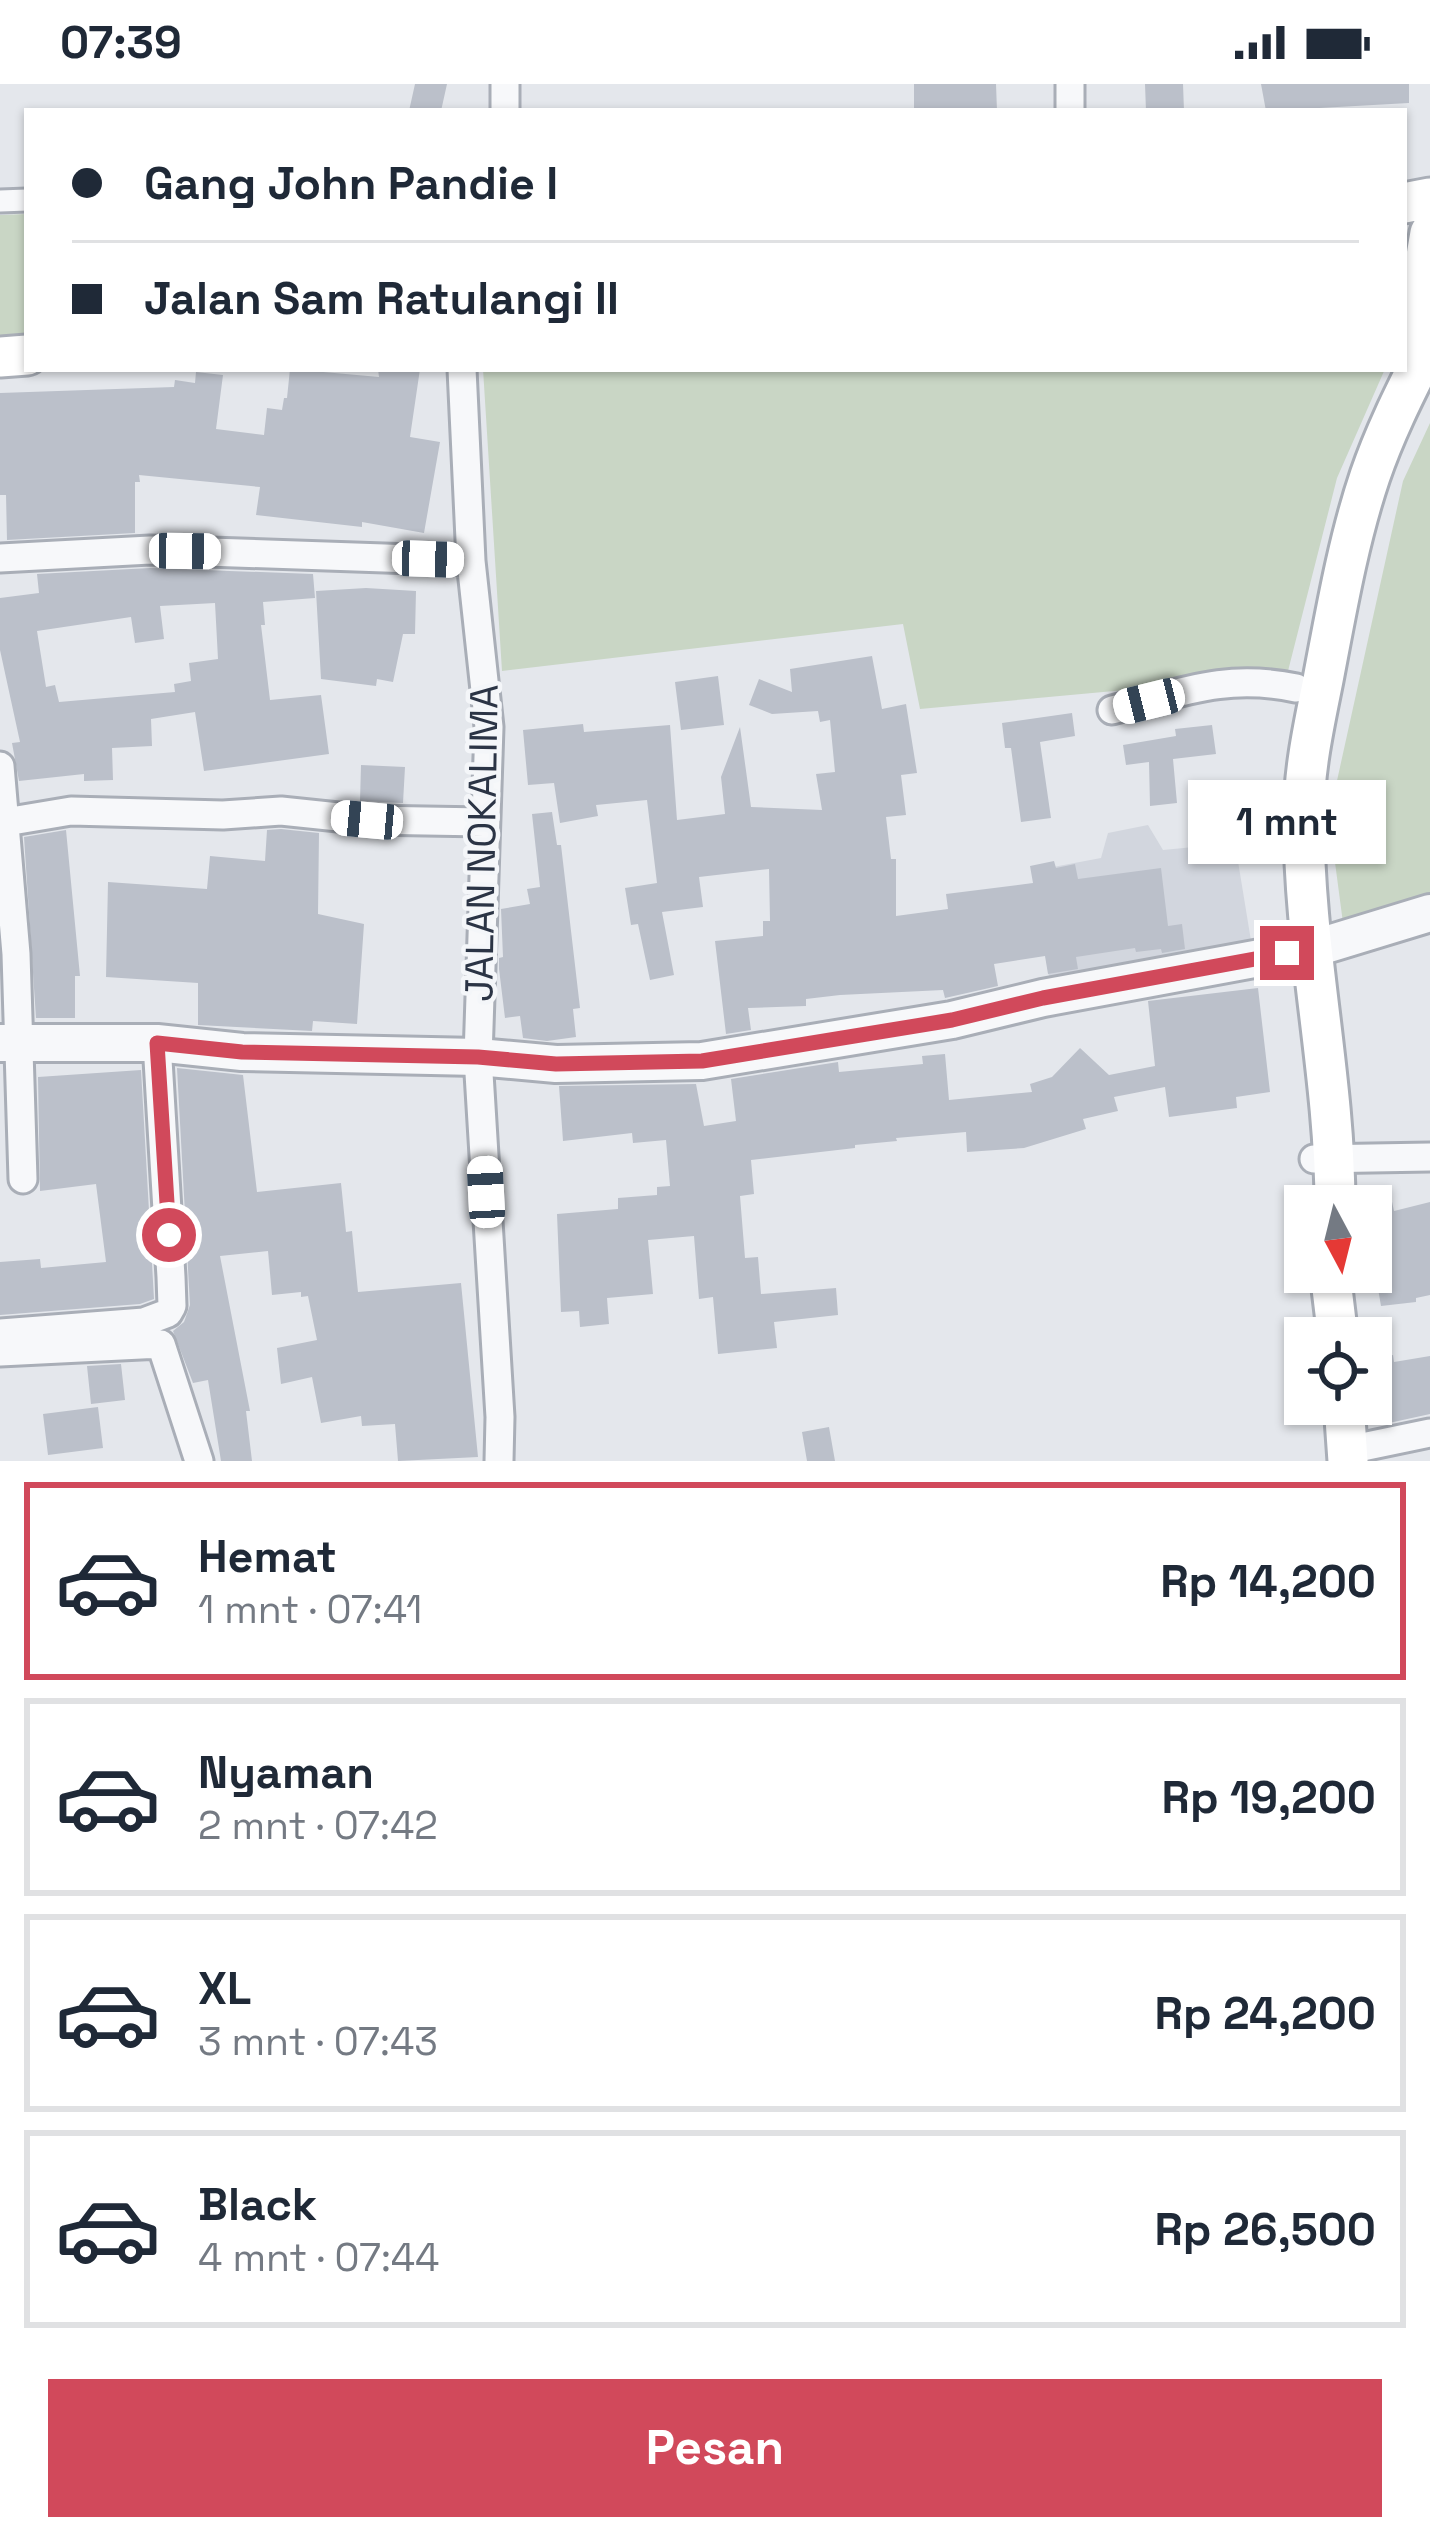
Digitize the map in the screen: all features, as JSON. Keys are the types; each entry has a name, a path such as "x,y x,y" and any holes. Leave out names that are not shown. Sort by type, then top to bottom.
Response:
{"main road":[{"path":"1407,335 1430,234"},
{"path":"1300,951 1307,762 1335,615 1369,480 1404,390 1430,343"},
{"path":"1330,1185 1279,824 1282,758 1330,538 1394,372"},
{"path":"1322,1185 1324,1159"},
{"path":"1346,1425 1348,1456"}],"street":[{"name":"JALAN NOKALIMA","path":"462,372 471,561 489,727 478,1057 499,1461"},
{"path":"0,558 149,550 471,561"},
{"path":"1112,710 1224,681 1296,688"},
{"path":"0,766 10,1044 23,1179"},
{"path":"3,823 71,811 280,812 367,820 484,822"},
{"path":"10,1044 157,1043 242,1052 478,1057 556,1064 719,1059 952,1020 1043,998 1300,951 1430,913"},
{"path":"0,1333 144,1322 168,1313 172,1306 157,1043"},
{"path":"1324,1159 1430,1157"},
{"path":"0,1352 161,1344 199,1461"},
{"path":"1348,1456 1430,1433"}],"shaded area":[{"path":"1148,825 1163,850 1235,843 1253,953 1051,989 1032,871 1101,858 1108,833"}],"green space":[{"path":"24,214 24,335 0,337 0,215"},
{"path":"483,372 1384,372 1337,478 1287,675 920,709 903,624 502,671"},
{"path":"1430,423 1430,897 1343,923 1329,817 1403,481"}],"building":[{"path":"415,84 447,84 442,108 410,108"},
{"path":"914,84 996,84 997,108 914,108"},
{"path":"1145,84 1183,84 1184,108 1146,108"},
{"path":"1261,84 1409,84 1409,103 1265,108"},
{"path":"196,372 223,375 216,429 264,435 267,408 282,410 290,372 379,377 378,372 420,372 410,437 440,442 424,533 362,522 362,527 256,515 260,487 139,475 135,533 7,540 6,495 0,495 0,393 174,387 175,380 195,383"},
{"path":"150,568 313,574 315,598 263,602 265,625 261,625 270,700 321,695 329,754 204,771 195,712 151,719 152,746 112,748 113,780 84,781 84,774 19,781 12,743 20,742 0,650 0,598 39,593 37,574","holes":["215,603 218,659 189,663 191,681 174,684 175,692 59,702 55,685 46,687 37,631 131,617 135,643 164,639 160,606"]},
{"path":"316,591 416,591 415,634 403,634 393,682 377,679 376,686 321,679"},
{"path":"872,656 882,709 906,704 917,773 901,775 906,815 886,817 891,859 896,859 896,916 948,909 946,894 1033,883 1030,866 1054,861 1056,868 1075,864 1078,879 1161,868 1168,926 1182,924 1185,949 1162,953 1161,949 1136,952 1135,948 1076,957 1078,969 1048,974 1045,956 994,964 998,986 945,998 943,990 840,995 806,999 806,1006 748,1008 751,1030 726,1034 715,941 763,936 763,921 770,921 769,869 699,877 703,907 662,912 674,975 650,980 638,924 631,925 625,888 657,883 647,800 596,805 598,816 560,823 554,783 528,785 523,730 583,724 584,732 670,725 677,820 725,814 721,777 740,727 751,807 822,810 816,774 835,772 830,720 820,722 818,711 772,714 749,705 759,679 792,692 790,669"},
{"path":"718,676 724,725 681,730 675,682"},
{"path":"1072,713 1075,736 1040,742 1051,818 1021,822 1011,748 1005,748 1002,723"},
{"path":"1212,725 1216,754 1173,759 1177,803 1150,806 1149,762 1126,765 1123,745 1176,736 1175,729"},
{"path":"361,765 405,767 403,803 360,801"},
{"path":"552,812 557,845 561,845 580,1008 573,1009 576,1037 547,1041 523,1038 520,1016 505,1018 499,958 503,957 501,909 530,904 527,889 540,887 532,814"},
{"path":"66,830 80,976 75,976 75,1018 36,1018 24,837"},
{"path":"267,830 319,833 318,914 364,924 357,1024 313,1021 312,1031 198,1025 198,983 106,977 108,882 207,889 210,856 265,861"},
{"path":"1258,988 1270,1092 1236,1097 1237,1108 1169,1117 1165,1087 1114,1097 1118,1111 1083,1119 1086,1129 1024,1148 967,1152 966,1132 751,1160 754,1194 740,1196 745,1258 758,1257 761,1294 836,1288 838,1315 774,1322 777,1348 718,1354 713,1297 699,1299 694,1236 648,1240 653,1294 607,1298 609,1324 580,1327 579,1311 561,1312 557,1214 618,1209 618,1198 657,1195 657,1187 670,1186 666,1140 633,1143 632,1133 563,1141 559,1086 696,1084 704,1126 736,1121 731,1079 838,1062 839,1072 923,1064 922,1056 945,1054 949,1100 1032,1092 1030,1084 1052,1077 1080,1048 1109,1075 1155,1066 1148,1001"},
{"path":"177,1068 243,1075 257,1192 341,1183 358,1292 461,1283 478,1457 398,1461 395,1424 362,1426 361,1416 321,1423 312,1377 281,1384 277,1348 317,1340 308,1296 301,1297 301,1292 272,1295 268,1251 220,1256 250,1411 246,1411 252,1461 221,1461 208,1380 193,1383 173,1331 184,1322 190,1305"},
{"path":"141,1070 154,1299 0,1315 0,1262 40,1259 41,1268 106,1262 96,1184 40,1191 38,1077"},
{"path":"1392,1202 1394,1211 1430,1202 1430,1295 1416,1302 1381,1306 1379,1293 1392,1293"},
{"path":"1392,1355 1394,1362 1430,1356 1430,1414 1392,1422"},
{"path":"121,1364 125,1400 91,1404 87,1366"},
{"path":"98,1407 103,1448 48,1455 43,1414"},
{"path":"829,1427 835,1461 807,1461 802,1432"}],"route":[{"path":"169,1235 157,1043 242,1052 478,1057 520,1063 702,1061 952,1020 1192,968 1287,953"}]}
